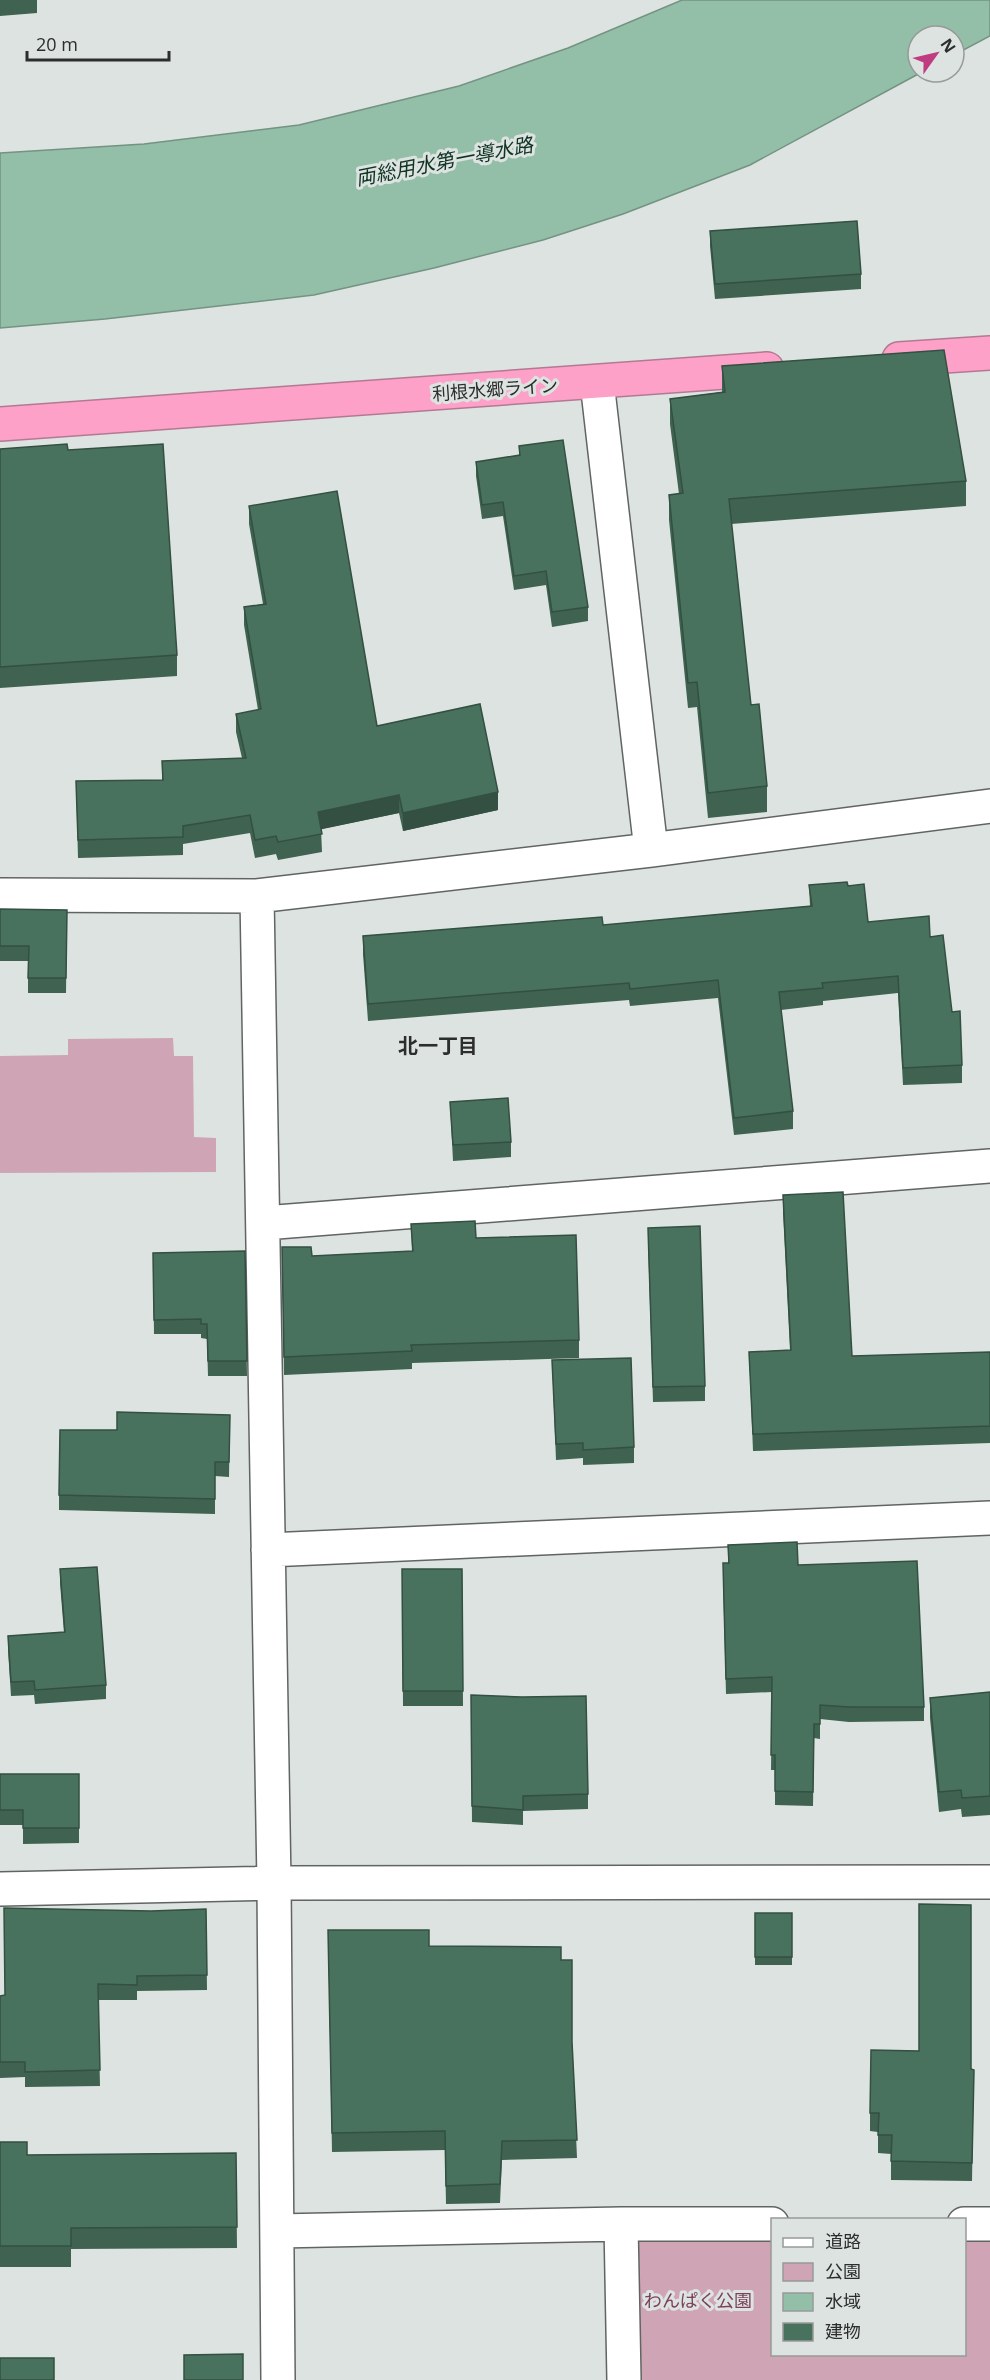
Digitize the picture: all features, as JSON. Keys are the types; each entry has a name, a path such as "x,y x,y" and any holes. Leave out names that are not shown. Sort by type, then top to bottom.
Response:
{"highway":[{"path":"871,362 990,353"},
{"name":"利根水郷ライン","path":"0,424 799,367"}],"street":[{"path":"597,382 651,850"},
{"path":"0,895 257,896 651,850 990,806"},
{"path":"257,896 274,1883 278,2380"},
{"path":"264,1223 990,1166"},
{"path":"268,1551 990,1518"},
{"path":"0,1889 274,1883 990,1882"},
{"path":"278,2231 621,2224 771,2224"},
{"path":"621,2224 624,2380"},
{"path":"966,2224 990,2224"}],"green space":[{"path":"173,1038 174,1056 193,1056 194,1137 216,1138 216,1172 0,1173 0,1056 68,1055 68,1039"},
{"name":"わんぱく公園","path":"621,2224 771,2224 771,2356 966,2356 966,2224 990,2224 990,2380 624,2380"}],"water":[{"name":"両総用水第一導水路","path":"682,0 990,0 990,36 966,49 966,24 906,24 906,81 750,165 623,214 543,240 314,295 105,319 0,328 0,153 144,144 299,125 459,86 568,48"}],"building":[{"path":"857,221 861,274 715,284 710,231"},
{"path":"944,350 966,481 729,499 751,705 759,704 767,786 708,793 697,682 688,683 669,495 683,493 670,399 725,392 722,366"},
{"path":"563,440 588,607 552,612 546,571 514,576 503,502 482,505 476,462 520,455 519,446"},
{"path":"67,444 68,450 163,444 177,655 0,667 0,449"},
{"path":"337,491 377,726 480,704 498,792 403,813 399,795 318,812 322,834 278,842 276,836 255,840 250,815 183,826 183,837 78,840 76,781 163,780 162,761 246,758 236,714 261,709 244,607 266,604 249,506"},
{"path":"847,882 848,886 864,884 868,922 929,916 930,937 943,935 952,1012 960,1011 962,1065 903,1068 898,976 822,983 823,988 779,992 793,1111 734,1118 718,980 630,989 629,983 368,1004 363,936 602,917 603,925 812,906 809,885"},
{"path":"0,909 67,910 66,978 28,978 29,946 0,946"},
{"path":"508,1098 511,1142 453,1145 450,1102"},
{"path":"843,1192 852,1356 990,1352 990,1426 753,1434 749,1352 791,1350 783,1195"},
{"path":"475,1221 476,1238 576,1235 579,1340 411,1345 412,1351 284,1357 282,1247 311,1247 312,1256 413,1251 411,1224"},
{"path":"700,1226 705,1386 653,1387 648,1228"},
{"path":"245,1251 247,1361 208,1361 207,1324 201,1324 201,1319 154,1320 153,1253"},
{"path":"631,1358 634,1447 583,1450 583,1443 556,1444 552,1360"},
{"path":"117,1412 230,1415 229,1462 215,1462 215,1499 59,1495 60,1430 117,1430"},
{"path":"797,1542 798,1565 917,1561 924,1707 820,1705 820,1724 814,1724 813,1792 775,1791 775,1755 771,1755 772,1677 726,1679 723,1563 729,1563 728,1545"},
{"path":"97,1567 106,1685 35,1690 34,1681 11,1682 8,1636 65,1632 60,1569"},
{"path":"402,1569 462,1569 463,1691 403,1691"},
{"path":"990,1692 990,1796 962,1798 961,1790 939,1792 930,1698"},
{"path":"471,1695 586,1696 588,1794 523,1796 523,1810 472,1806"},
{"path":"0,1774 79,1774 79,1828 23,1828 23,1810 0,1810"},
{"path":"919,1904 971,1905 971,2069 974,2070 972,2163 891,2161 892,2135 878,2135 879,2113 870,2113 871,2050 919,2051"},
{"path":"4,1908 151,1911 206,1909 207,1975 137,1976 137,1985 98,1984 100,2070 25,2072 25,2062 0,2062 0,1996 5,1995"},
{"path":"755,1913 792,1913 792,1957 755,1957"},
{"path":"328,1930 429,1930 429,1946 561,1947 561,1960 572,1960 572,2042 577,2140 502,2141 500,2184 446,2186 445,2131 332,2133"},
{"path":"0,2142 27,2142 27,2155 236,2153 237,2227 71,2228 71,2246 0,2246"},
{"path":"243,2354 243,2380 184,2380 184,2355"},
{"path":"0,2358 54,2358 54,2380 0,2380"}],"district":[{"name":"北一丁目","path":"438,1045"}]}
